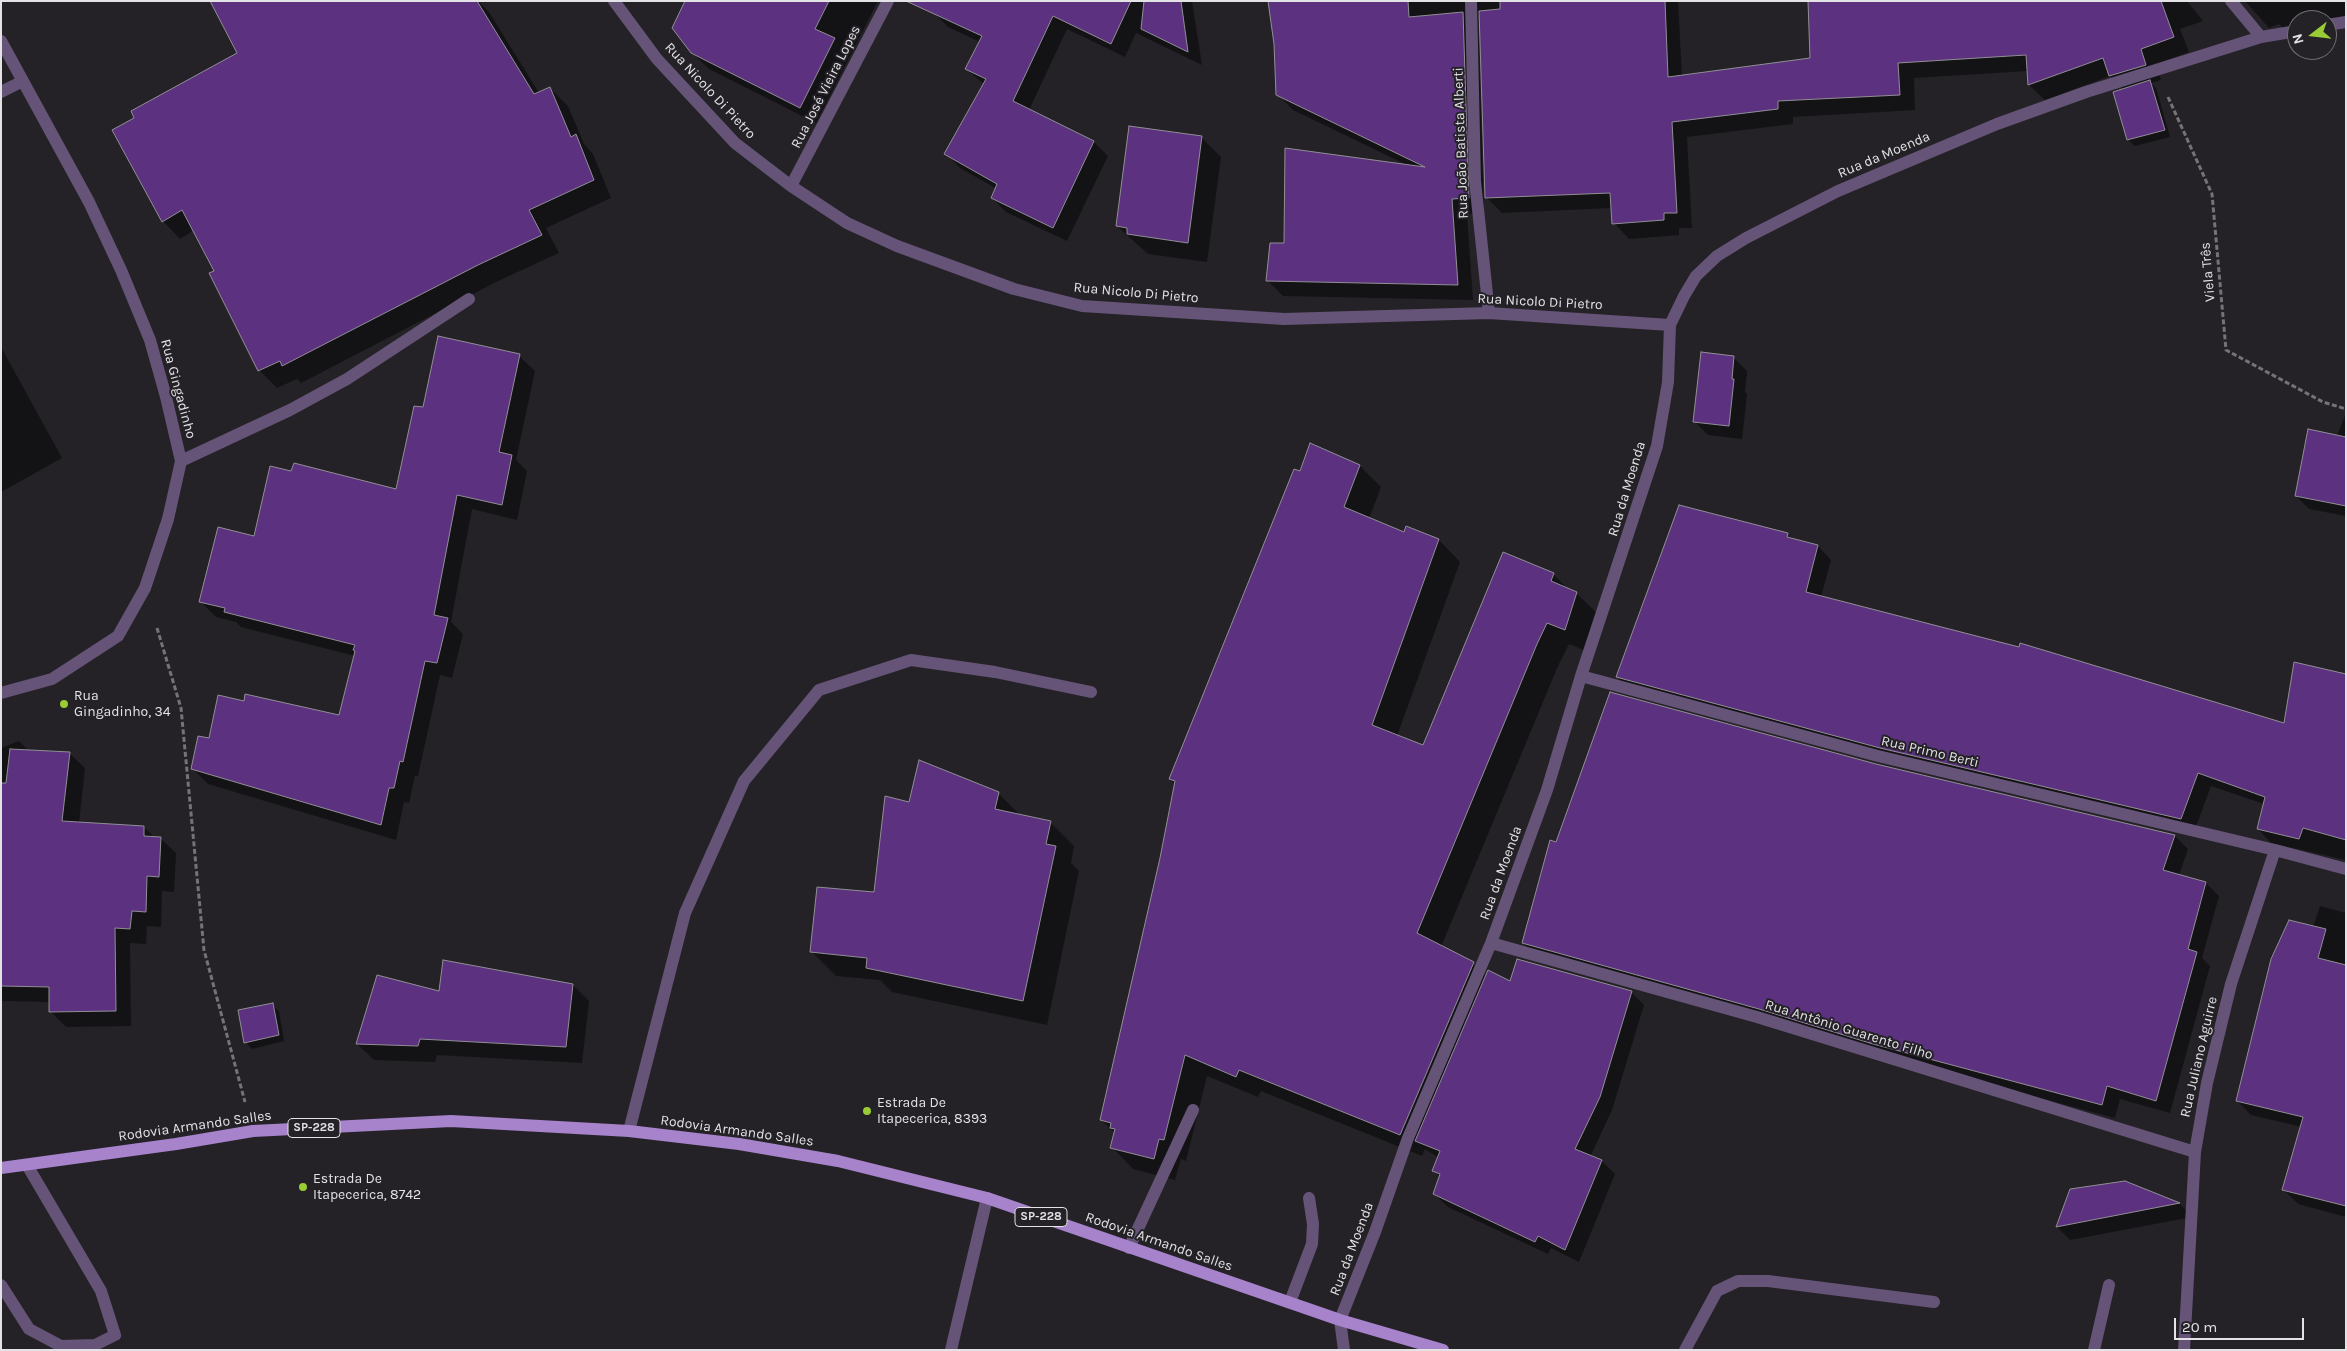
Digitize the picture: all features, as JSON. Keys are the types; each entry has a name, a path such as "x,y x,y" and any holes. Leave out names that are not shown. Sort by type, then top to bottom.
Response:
{"main road":[{"name":"Rodovia Armando Salles","path":"1,1168 253,1131 451,1121 629,1131 739,1144 838,1161 987,1198 1340,1320 1443,1350"}],"street":[{"name":"Rua Nicolo Di Pietro","path":"614,1 657,59 735,143 791,186 847,223 897,246 1014,289 1082,306 1284,319 1489,313 1670,325"},
{"name":"Rua José Vieira Lopes","path":"791,186 888,1"},
{"name":"Rua João Batista Alberti","path":"1471,1 1475,181 1489,313"},
{"path":"2231,1 2261,37"},
{"name":"Rua da Moenda","path":"1340,1320 1375,1232 1408,1138 1492,943 1547,790 1581,676 1657,446 1668,382 1670,325 1696,276 1717,256 1746,238 1838,191 1988,127 2086,92 2261,37 2287,33"},
{"name":"Rua Gingadinho","path":"1,41 89,202 139,314 150,340 164,387 181,461 168,519 145,588 118,636 52,679 1,693"},
{"path":"1,92 22,81"},
{"path":"181,461 290,410 347,379 469,299"},
{"path":"629,1131 686,913 744,782 819,690 912,660 995,672 1091,692"},
{"name":"Rua Primo Berti","path":"1581,676 1878,756 2275,850"},
{"path":"2275,850 2346,869"},
{"name":"Rua Juliano Aguirre","path":"2184,1350 2195,1152 2206,1083 2231,984 2275,850"},
{"name":"Rua Antônio Guarento Filho","path":"1492,943 1757,1017 2195,1152"},
{"path":"1129,1248 1193,1110"},
{"path":"1,1285 29,1329 61,1346 95,1345 115,1335 101,1290 27,1165"},
{"path":"951,1350 987,1198"},
{"path":"1290,1302 1312,1244 1313,1224 1309,1198"},
{"path":"1685,1350 1717,1291 1738,1281 1768,1281 1934,1302"},
{"path":"2094,1350 2109,1285"},
{"path":"1340,1320 1344,1350"}],"path":[{"name":"Viela Três","path":"2156,71 2212,194 2226,350 2322,402 2346,409"},
{"path":"145,588 181,708 204,950 253,1131"}],"building":[{"path":"210,1 477,1 534,94 550,87 571,137 576,134 594,180 529,210 542,235 478,265 282,366 280,361 258,371 209,273 214,271 182,210 162,222 112,130 134,118 131,111 237,53"},
{"path":"685,1 829,1 815,29 835,38 800,108 691,53 672,28"},
{"path":"906,1 1131,1 1111,44 1053,16 1013,101 1094,141 1053,228 991,198 997,184 944,154 986,79 965,69 982,36"},
{"path":"1144,1 1181,1 1188,52 1141,29"},
{"path":"1268,1 1408,1 1409,17 1463,12 1469,198 1452,199 1458,285 1266,281 1270,243 1284,243 1285,148 1425,167 1276,95 1274,44"},
{"path":"1500,1 1665,1 1668,77 1810,58 1808,1 2161,1 2174,37 2141,49 2146,65 2109,76 2103,58 2028,85 2026,55 1898,63 1900,95 1778,101 1778,109 1672,122 1677,213 1664,213 1664,220 1612,224 1610,193 1485,198 1479,11 1500,9"},
{"path":"2150,80 2165,130 2127,140 2113,92"},
{"path":"1129,126 1202,136 1188,243 1127,234 1127,228 1116,226"},
{"path":"438,336 520,354 499,452 512,455 502,505 457,495 434,615 448,618 437,663 425,661 403,762 400,761 394,788 389,788 381,825 191,769 198,736 209,738 218,695 244,701 245,694 339,715 355,645 224,612 225,608 199,602 218,527 254,536 270,466 291,471 294,463 396,489 414,406 423,407"},
{"path":"1701,352 1734,356 1732,379 1734,379 1729,426 1693,422"},
{"path":"2308,429 2346,437 2346,506 2295,496"},
{"path":"1310,443 1360,465 1344,507 1404,532 1406,526 1439,539 1372,725 1423,745 1503,552 1554,573 1551,581 1577,592 1565,630 1547,623 1537,644 1417,933 1474,962 1400,1135 1239,1070 1236,1077 1185,1055 1164,1140 1159,1139 1154,1159 1110,1148 1115,1129 1110,1128 1111,1123 1100,1120 1160,858 1175,781 1169,779 1294,469 1300,471"},
{"path":"1679,505 1788,533 1787,537 1818,545 1806,592 2019,647 2020,643 2284,723 2294,662 2346,674 2346,840 2303,828 2299,839 2257,829 2265,797 2198,773 2181,819 1880,748 1616,677"},
{"path":"1610,692 1876,764 2175,835 2163,870 2206,882 2188,949 2197,952 2156,1101 2107,1086 2102,1105 1873,1044 1759,1009 1522,943 1550,840 1556,842"},
{"path":"10,749 70,752 62,821 144,826 144,836 161,837 159,877 147,876 146,912 132,911 130,929 115,928 116,1011 49,1012 49,987 1,986 1,783 6,783"},
{"path":"919,760 999,792 995,809 1051,821 1046,844 1056,846 1023,1001 866,968 867,958 810,952 817,887 874,892 885,796 909,802"},
{"path":"2289,920 2326,929 2318,958 2346,965 2346,1206 2282,1190 2303,1117 2236,1101 2271,959"},
{"path":"1517,959 1632,991 1600,1097 1575,1149 1602,1160 1565,1250 1538,1236 1535,1242 1433,1194 1440,1174 1432,1171 1440,1151 1415,1141 1488,970 1510,981"},
{"path":"443,960 573,984 566,1047 420,1039 418,1046 356,1044 377,975 439,991"},
{"path":"273,1003 279,1035 244,1043 238,1010"},
{"path":"2125,1181 2180,1203 2056,1227 2070,1189"}],"place":[{"name":"Rua Gingadinho, 34","path":"64,704"},
{"name":"Estrada De Itapecerica, 8393","path":"867,1111"},
{"name":"Estrada De Itapecerica, 8742","path":"303,1187"}]}
